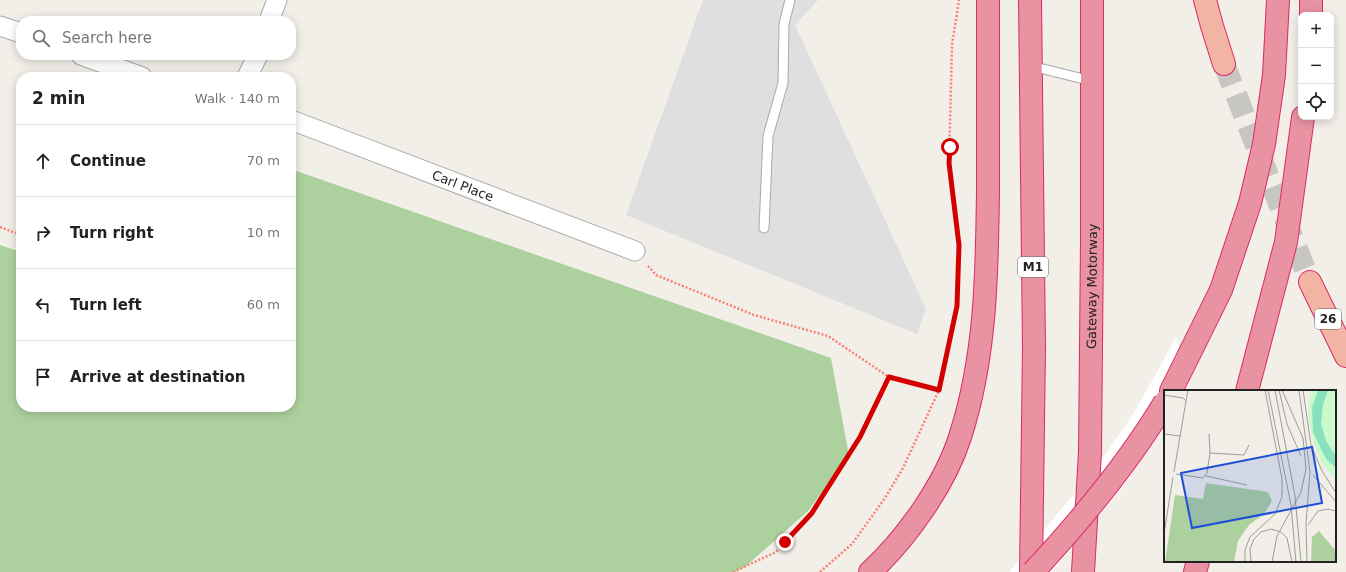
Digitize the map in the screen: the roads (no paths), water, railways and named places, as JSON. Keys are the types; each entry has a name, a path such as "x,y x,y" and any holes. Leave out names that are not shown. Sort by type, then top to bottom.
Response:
{"highway":[{"path":"870,572 885,558 924,508 945,472 960,438 980,353 987,257 988,0"},
{"name":"M1","path":"1030,0 1034,348 1032,572"},
{"name":"Gateway Motorway","path":"1084,572 1090,436 1092,0"},
{"path":"1205,0 1224,64"},
{"path":"1172,390 1185,366 1221,290 1250,203 1264,144 1274,75 1278,0"},
{"path":"1311,0 1311,12"},
{"path":"1246,390 1286,242 1303,120"},
{"name":"26","path":"1310,282 1346,356"},
{"path":"1032,572 1082,518 1105,490 1146,433 1164,404"},
{"path":"1195,572 1198,562"}],"street":[{"path":"272,16 277,0"},
{"path":"0,26 16,32"},
{"path":"95,60 128,72"},
{"path":"250,72 256,60"},
{"name":"Carl Place","path":"296,122 635,251"}],"lane":[{"path":"764,228 768,136 783,83 784,24 790,0"},
{"path":"1031,66 1092,81"}],"tunnel":[{"path":"1224,64 1310,282"}]}
